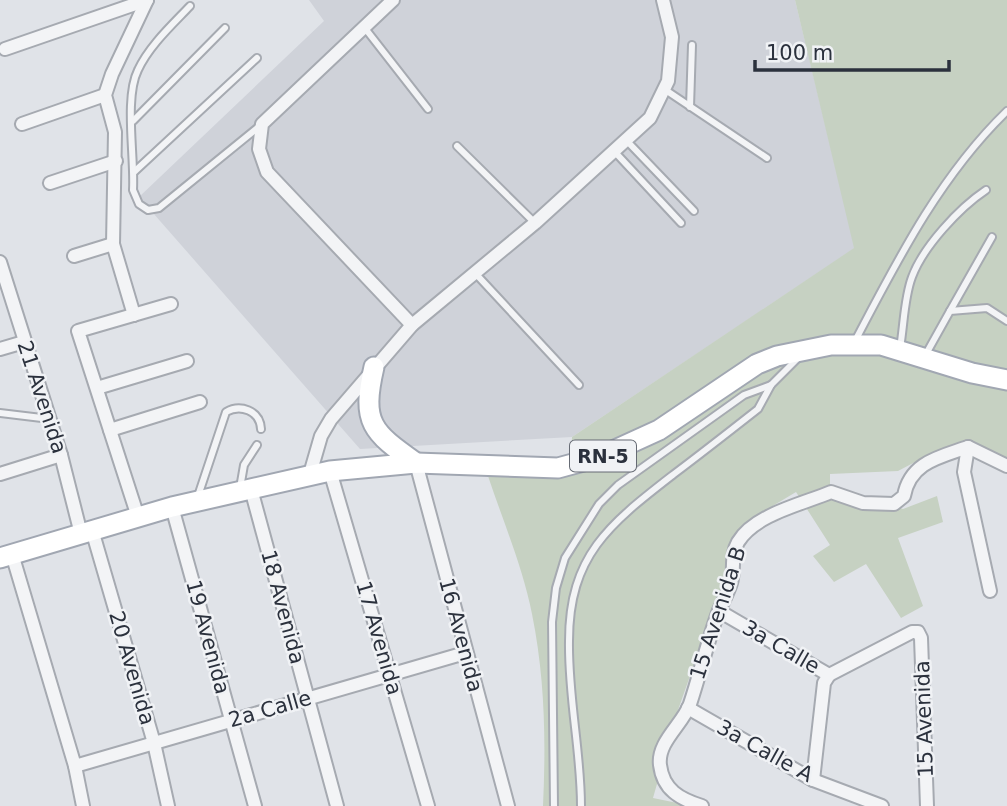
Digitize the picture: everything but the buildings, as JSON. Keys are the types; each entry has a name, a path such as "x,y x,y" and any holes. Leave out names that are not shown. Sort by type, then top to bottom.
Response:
{"main road":[{"name":"RN-5","path":"6,556 172,507 310,474 416,463 558,468 602,456 659,430 757,365 807,349 854,343 881,345 972,373 1007,380"},
{"path":"374,367 367,405 371,425 379,436 416,463"}],"street":[{"path":"5,49 147,0"},
{"path":"134,315 113,244 111,222 116,161 115,132 105,95 147,0"},
{"path":"393,0 262,124 259,149 267,172 412,325"},
{"path":"310,474 321,436 331,419 412,325 536,223 650,118 668,81 672,37 663,0"},
{"path":"22,124 105,95"},
{"path":"50,183 116,161"},
{"path":"74,256 113,244"},
{"name":"21 Avenida","path":"0,262 86,532"},
{"path":"138,517 78,331 171,304"},
{"path":"0,349 24,342"},
{"path":"97,388 187,361"},
{"path":"110,430 200,402"},
{"path":"990,591 964,472 968,447 1007,466"},
{"name":"15 Avenida B","path":"702,806 681,799 664,779 659,753 688,708 719,611 732,581 735,551 749,530 763,520 831,492 863,503 894,504 904,496 906,482 916,468 968,447"},
{"path":"0,474 61,455"},
{"name":"16 Avenida","path":"416,463 508,806"},
{"name":"17 Avenida","path":"330,471 428,806"},
{"name":"18 Avenida","path":"245,490 338,806"},
{"name":"19 Avenida","path":"172,507 255,806"},
{"name":"20 Avenida","path":"86,532 154,743 168,806"},
{"path":"6,556 75,766 83,806"},
{"name":"3a Calle","path":"719,611 829,675 912,632 918,632"},
{"name":"15 Avenida","path":"918,632 921,638 926,806"},
{"name":"2a Calle","path":"75,766 465,653"},
{"path":"813,780 824,683 829,675"},
{"name":"3a Calle A","path":"688,708 813,780 882,806"}],"lane":[{"path":"190,6 160,38 136,73 133,190 139,204 148,210 159,208 262,124"},
{"path":"364,27 428,109"},
{"path":"133,121 225,28"},
{"path":"690,107 692,45"},
{"path":"134,172 257,58"},
{"path":"664,89 767,158"},
{"path":"854,343 905,243 953,173 1007,111"},
{"path":"626,140 694,211"},
{"path":"457,146 536,223"},
{"path":"614,151 681,223"},
{"path":"899,351 911,279 918,264 958,212 986,190"},
{"path":"924,358 992,237"},
{"path":"475,273 579,385"},
{"path":"950,312 987,308 1007,321"},
{"path":"580,806 581,774 568,642 574,593 584,566 616,519 758,409 771,384 807,349"},
{"path":"554,806 552,622 555,588 565,558 599,504 618,485 744,395 771,384"},
{"path":"197,502 226,412 235,408 249,410 256,415 261,429"},
{"path":"0,413 50,419"},
{"path":"245,490 244,466 257,444"}],"shaded area":[{"path":"309,0 795,0 855,248 572,437 360,449 139,197 324,21"}],"green space":[{"path":"795,0 1007,0 1007,472 971,451 942,453 898,471 830,474 830,485 903,509 937,496 943,522 898,538 923,606 901,618 866,564 834,582 813,556 830,545 796,492 756,516 734,543 725,577 678,710 653,798 692,806 543,806 544,710 532,614 488,476 571,471 572,437 854,248"}]}
